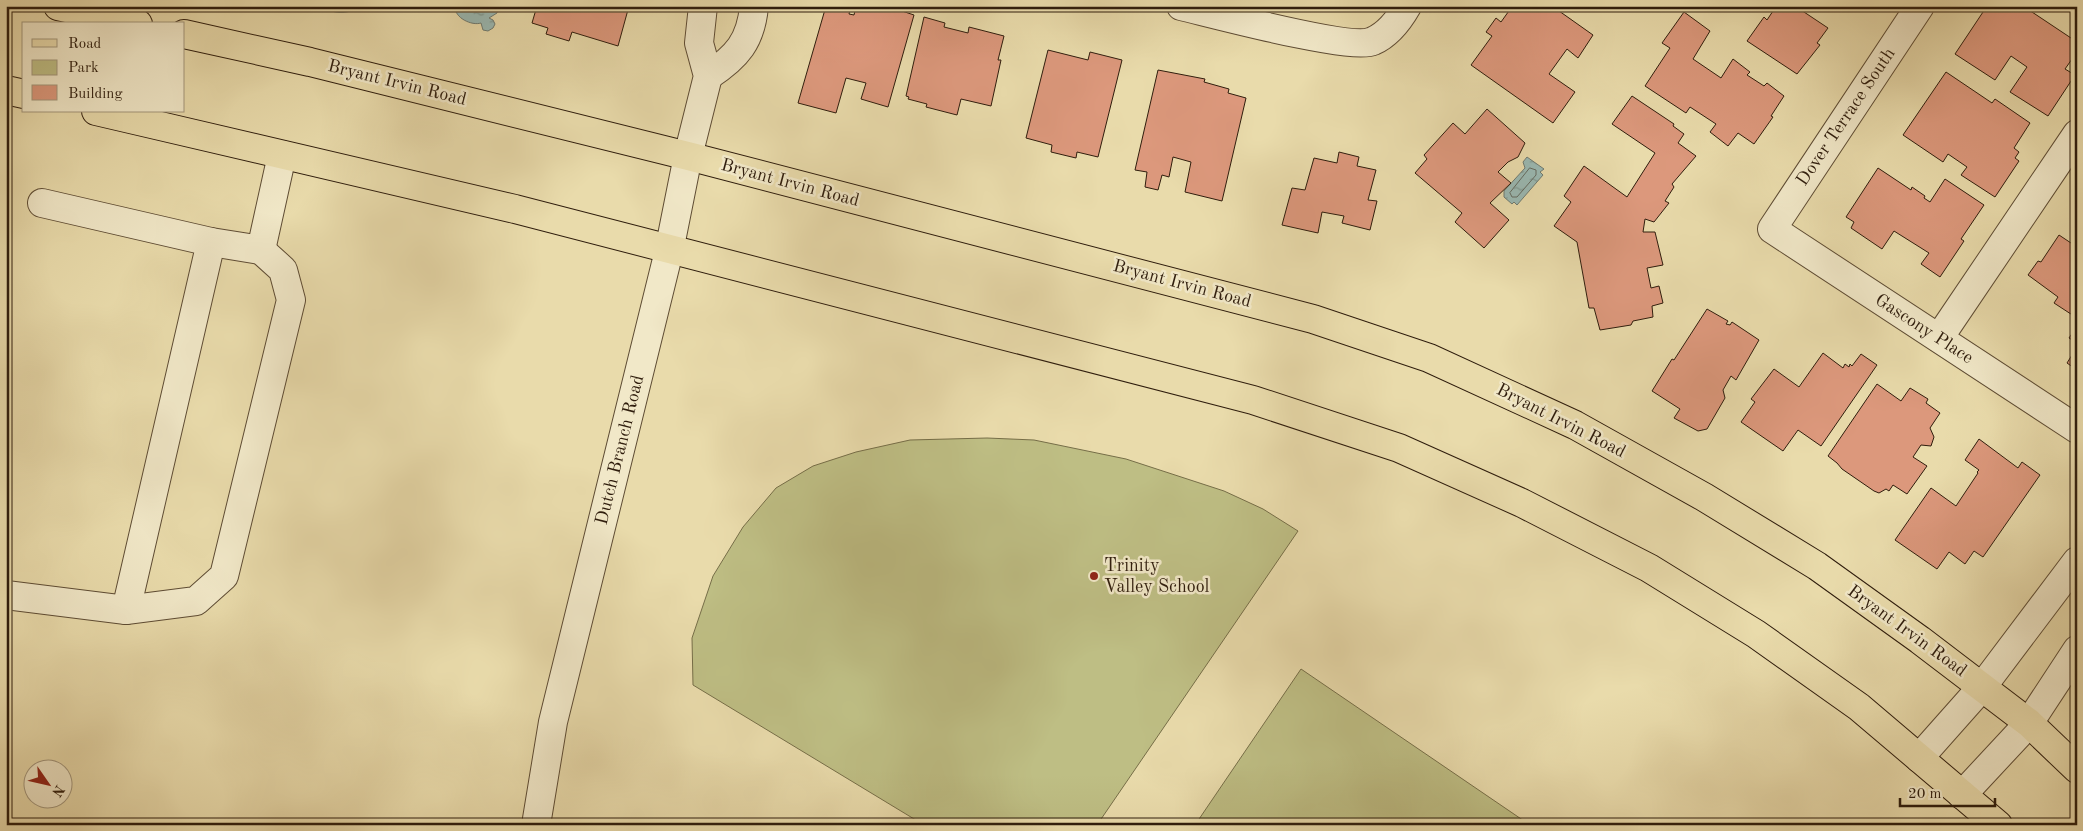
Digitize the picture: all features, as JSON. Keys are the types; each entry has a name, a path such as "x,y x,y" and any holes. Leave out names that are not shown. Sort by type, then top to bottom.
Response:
{"main road":[{"path":"58,6 129,22"},
{"name":"Bryant Irvin Road","path":"185,34 310,62 688,156 1313,318 1430,358 1575,425 1704,497 1816,566 1920,640 2029,723 2077,768"},
{"path":"6,90 22,94"},
{"path":"100,112 516,210 1253,400 1399,448 1522,503 1649,568 1756,634 1859,707 1998,825"}],"street":[{"name":"Dutch Branch Road","path":"536,825 553,722 669,250 688,156 708,76 700,43 703,6"},
{"path":"708,76 728,63 744,44 753,22 754,6"},
{"path":"1181,6 1288,32 1343,41 1372,42 1396,24 1407,6"},
{"name":"Dover Terrace South","path":"1772,229 1920,6"},
{"path":"1939,338 2077,134"},
{"path":"261,250 282,155"},
{"path":"6,595 126,610 196,601 224,576 291,300 283,270 261,250 211,242 42,203"},
{"name":"Gascony Place","path":"1772,229 2077,429"},
{"path":"126,610 211,242"},
{"path":"1919,758 1982,688 2077,561"},
{"path":"1962,795 2029,723 2077,650"}],"green space":[{"path":"987,438 1034,440 1126,459 1224,491 1263,509 1298,531 1097,825 924,825 693,685 692,638 713,576 743,527 776,488 813,466 856,452 910,440"},
{"path":"1301,669 1530,825 1195,825"}],"water":[{"path":"320,6 354,6 351,11 339,12"},
{"path":"455,6 498,6 497,13 489,18 495,24 493,28 488,31 483,30 481,23 477,24 464,20 457,14"},
{"path":"1527,157 1544,169 1540,172 1543,175 1517,205 1514,202 1512,204 1504,197 1504,191 1525,168 1523,162"}],"building":[{"path":"537,6 629,6 618,46 572,32 569,41 546,34 548,28 532,23"},
{"path":"826,6 851,6 849,14 854,15 856,6 869,8 870,6 897,6 896,9 914,15 888,107 861,99 866,83 846,78 836,113 798,103"},
{"path":"1509,6 1552,6 1593,35 1578,58 1567,49 1549,74 1575,92 1553,123 1471,65 1492,36 1486,32 1496,18 1501,22 1511,8"},
{"path":"1773,6 1795,6 1828,28 1817,43 1820,45 1797,74 1747,41 1764,17 1767,20 1775,8"},
{"path":"1987,6 2023,6 2077,42 2077,52 2065,69 2075,75 2048,116 2010,92 2027,67 2011,56 1995,80 1955,54"},
{"path":"2064,6 2077,6 2077,15"},
{"path":"1684,12 1710,31 1693,59 1721,78 1733,59 1750,72 1747,75 1764,86 1767,83 1784,96 1771,116 1773,117 1754,144 1738,133 1728,146 1710,132 1716,124 1690,107 1686,113 1645,86 1670,48 1662,43"},
{"path":"924,17 945,23 944,27 968,33 969,27 1004,36 998,60 1001,60 991,106 961,99 957,115 926,107 927,104 908,99 909,97 906,96"},
{"path":"1048,50 1088,60 1090,52 1122,60 1098,157 1077,152 1076,158 1051,152 1052,145 1026,138"},
{"path":"1158,70 1205,79 1204,82 1229,89 1228,93 1246,98 1222,201 1185,192 1191,162 1173,157 1169,177 1162,175 1158,190 1145,187 1147,172 1135,170"},
{"path":"1946,72 1992,103 1995,99 2030,123 2014,148 2019,152 2015,158 2019,161 1995,197 1961,175 1967,167 1948,154 1943,162 1903,135"},
{"path":"1632,96 1674,124 1673,126 1684,134 1678,143 1696,156 1672,184 1674,187 1665,201 1669,203 1654,222 1645,219 1643,232 1655,232 1663,265 1647,268 1651,288 1659,286 1663,303 1652,306 1653,317 1633,321 1631,325 1600,330 1594,308 1589,308 1577,242 1554,226 1571,202 1564,196 1584,166 1627,197 1655,153 1612,124"},
{"path":"1487,109 1525,143 1518,157 1508,162 1498,172 1511,183 1490,203 1509,220 1484,248 1455,222 1462,213 1415,173 1427,159 1424,155 1453,123 1465,134"},
{"path":"1339,152 1359,157 1357,166 1376,170 1368,200 1377,201 1370,230 1342,223 1344,216 1322,212 1318,233 1282,225 1292,188 1305,190 1314,158 1337,163"},
{"path":"1878,168 1911,190 1912,187 1930,202 1945,179 1984,205 1961,239 1964,241 1940,277 1921,264 1929,253 1894,231 1882,249 1851,228 1854,222 1846,217"},
{"path":"2059,235 2077,247 2077,318 2054,303 2058,297 2028,275 2038,261 2041,262"},
{"path":"1707,309 1728,321 1726,324 1730,325 1732,322 1759,340 1736,380 1731,376 1723,390 1725,398 1707,429 1698,431 1674,418 1680,409 1652,391"},
{"path":"2077,326 2077,343 2069,338"},
{"path":"2077,347 2077,370 2067,363"},
{"path":"1823,353 1843,368 1845,364 1849,367 1850,364 1852,366 1861,354 1877,365 1821,446 1798,430 1783,451 1741,422 1755,402 1751,399 1774,369 1799,387"},
{"path":"1877,384 1901,401 1910,388 1928,399 1926,403 1940,413 1930,428 1934,437 1931,446 1921,445 1913,457 1927,466 1907,494 1893,485 1889,491 1886,489 1879,493 1874,491 1842,469 1828,456"},
{"path":"1979,439 2018,468 2022,462 2040,475 1983,557 1974,551 1965,564 1949,552 1937,569 1895,540 1931,488 1956,506 1978,473 1979,470 1965,460"}],"place":[{"name":"Trinity Valley School","path":"1094,576"}]}
